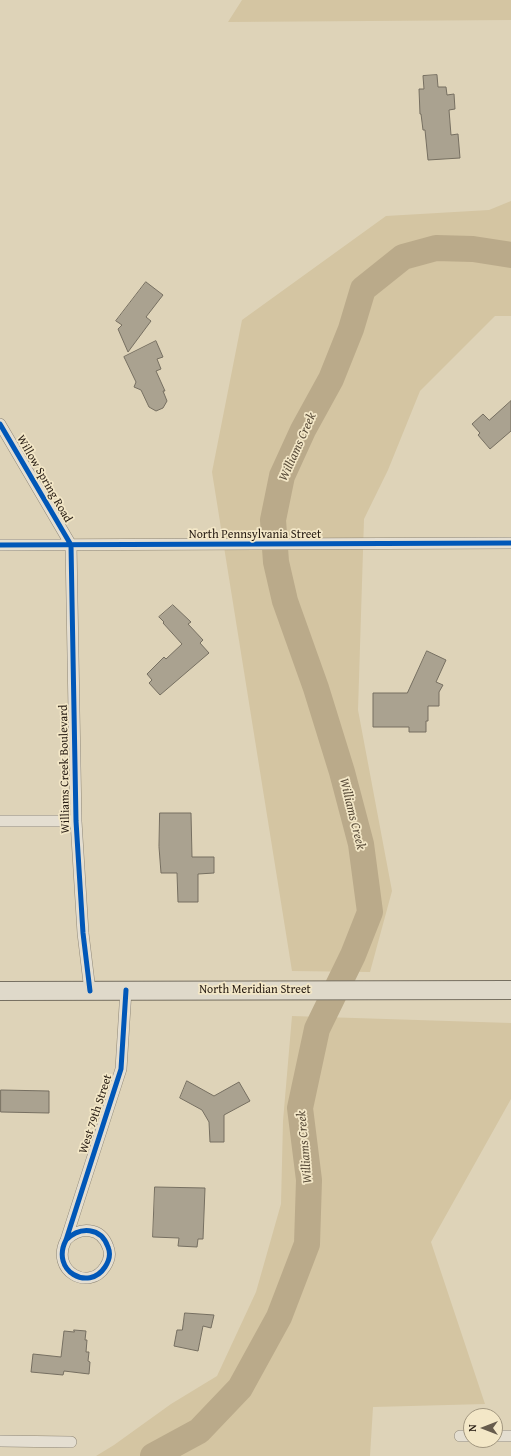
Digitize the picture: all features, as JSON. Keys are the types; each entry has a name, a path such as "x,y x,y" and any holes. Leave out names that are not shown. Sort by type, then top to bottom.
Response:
{"main road":[{"name":"North Meridian Street","path":"0,991 511,990"}],"street":[{"name":"Willow Spring Road","path":"0,424 71,545"},
{"name":"North Pennsylvania Street","path":"0,545 328,545 511,543"},
{"name":"Williams Creek Boulevard","path":"71,545 76,821 83,933 90,991"},
{"path":"0,821 76,821"},
{"name":"West 79th Street","path":"66,1240 76,1232 82,1230 95,1232 100,1235 108,1245 108,1264 97,1275 89,1278 81,1278 73,1275 67,1270 63,1263 62,1255 63,1247 121,1069 126,990"},
{"path":"0,1441 71,1442"}],"shaded area":[{"path":"242,0 511,0 511,20 228,22"},
{"path":"511,201 511,316 495,316 420,391 388,470 364,519 358,710 392,891 370,972 292,971 212,472 242,320 386,216 489,210"},
{"path":"292,1016 511,1023 511,1099 431,1242 485,1404 373,1407 370,1456 96,1456 114,1445 171,1404 217,1376 256,1292 281,1204 283,1121"}],"building":[{"path":"437,75 438,87 446,87 447,95 454,94 455,109 449,110 451,135 458,134 460,158 428,160 425,130 423,130 420,114 419,89 424,89 423,76"},
{"path":"146,282 163,295 146,317 151,321 128,352 118,329 122,325 116,321"},
{"path":"156,341 163,357 157,359 161,369 156,371 165,391 163,391 167,401 163,408 156,411 149,407 141,390 134,387 136,382 124,357"},
{"path":"511,401 511,431 490,449 478,435 480,433 472,424 483,414 489,420"},
{"path":"173,605 191,622 188,624 203,640 200,643 209,653 160,695 149,683 152,680 147,674 164,657 166,659 182,644 159,617"},
{"path":"427,651 446,660 436,682 443,685 439,692 439,706 428,706 426,732 409,732 409,727 373,727 373,693 407,693"},
{"path":"160,813 191,813 192,857 214,857 214,873 198,874 198,902 178,902 177,873 161,873 159,847"},
{"path":"187,1081 214,1096 239,1082 250,1101 224,1115 224,1142 210,1142 209,1122 202,1110 180,1098"},
{"path":"1,1090 49,1091 49,1113 1,1112"},
{"path":"155,1187 205,1188 203,1239 198,1239 197,1247 178,1246 179,1238 153,1237"},
{"path":"185,1313 214,1315 211,1328 203,1326 198,1351 174,1346 177,1330 182,1330"},
{"path":"74,1330 86,1331 86,1352 89,1352 88,1361 90,1362 89,1374 64,1371 63,1375 31,1372 33,1354 61,1357 64,1331 74,1332"}],"waterway":[{"name":"Williams Creek","path":"153,1456 199,1431 240,1388 279,1317 307,1244 309,1180 300,1108 317,1029 353,955 370,912 361,844 342,772 316,688 285,601 276,562 273,520 282,476 303,430 331,379 351,329 363,289 403,257 436,248 473,249 511,255"}],"cycle path":[{"path":"0,424 71,545 76,821 83,933 90,991"},
{"path":"0,545 511,543"},
{"path":"66,1240 77,1232 95,1232 105,1240 108,1247 109,1255 105,1267 98,1274 90,1278 81,1278 67,1269 63,1261 62,1251 121,1069 126,990"}]}
